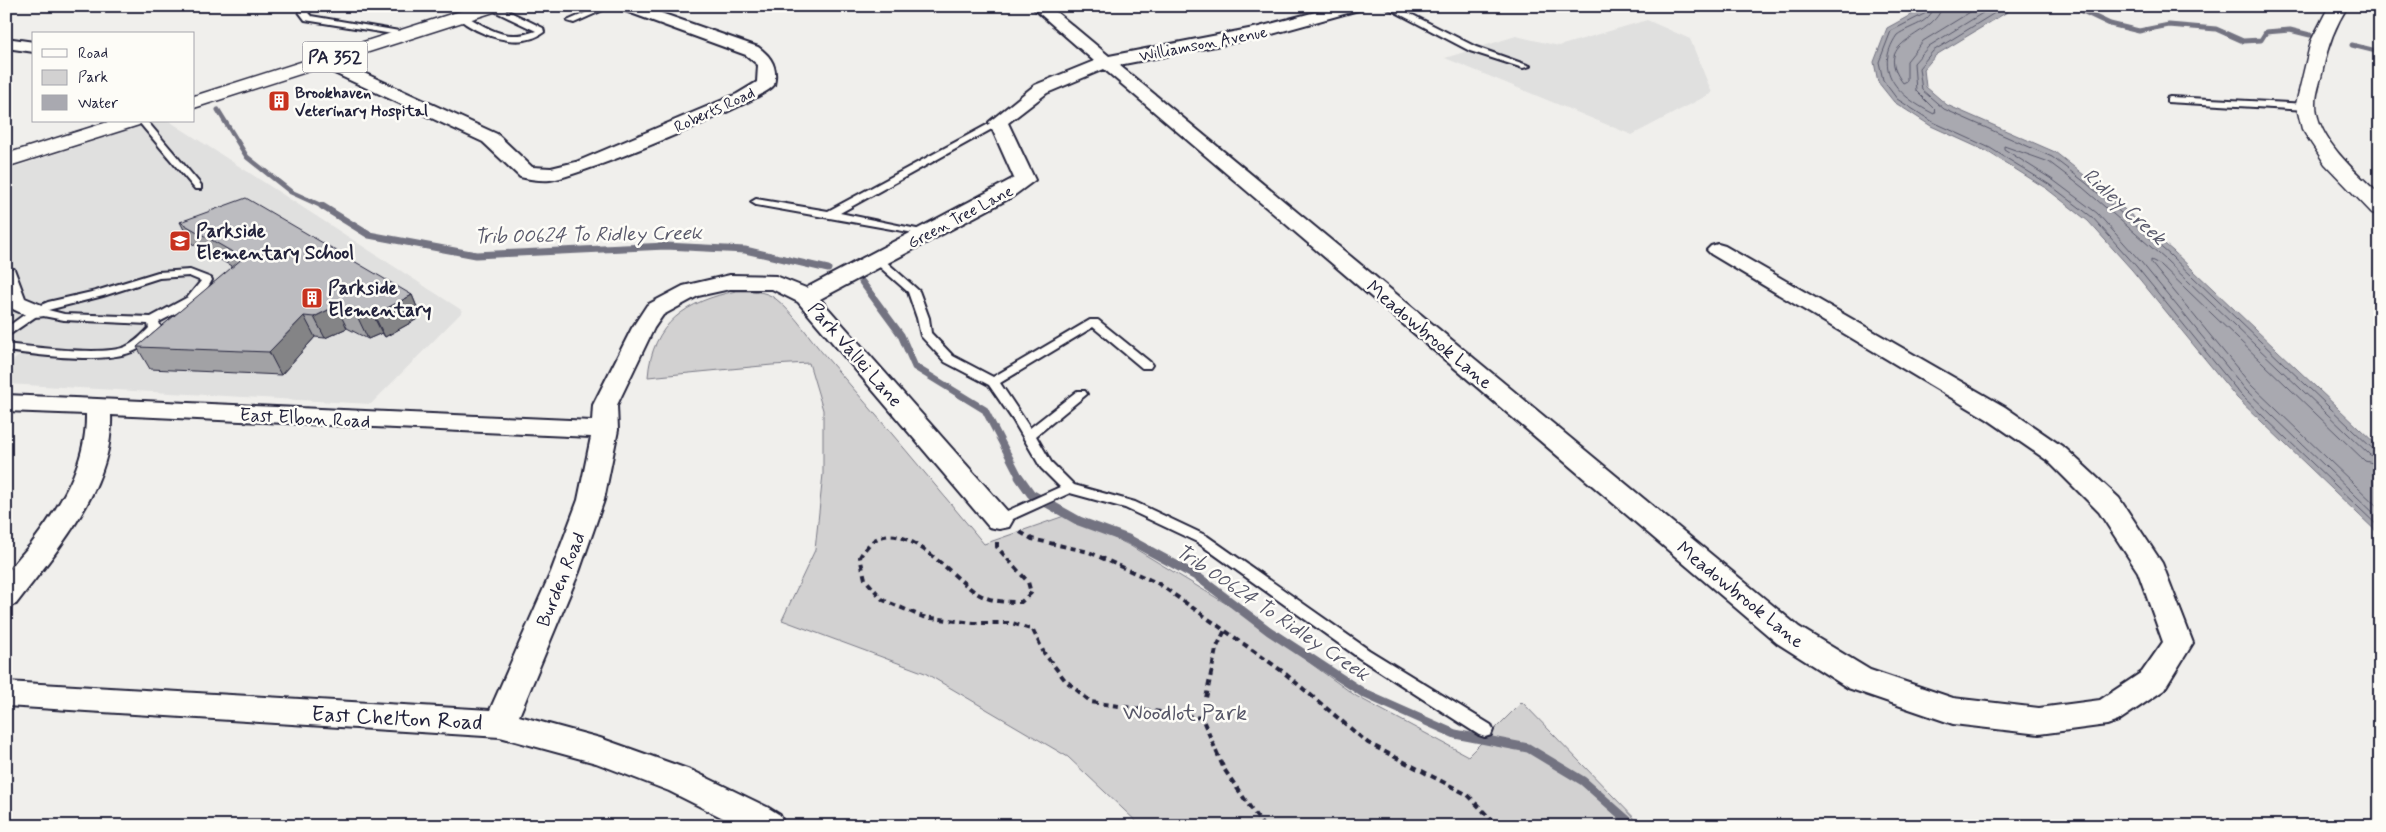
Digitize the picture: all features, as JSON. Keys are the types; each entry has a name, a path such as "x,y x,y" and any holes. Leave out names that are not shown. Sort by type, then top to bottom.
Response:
{"street":[{"name":"Roberts Road","path":"323,61 490,138 527,173 551,174 583,166 743,98 765,85 769,71 764,58 752,51 626,6"},
{"name":"Meadowbrook Lane","path":"1039,6 1054,21 1107,62 1788,635 1859,679 1953,712 2039,721 2107,712 2153,681 2178,643 2152,570 2109,505 2057,455 1996,413 1718,250"},
{"name":"Williamson Avenue","path":"1107,62 1261,32 1357,6"},
{"path":"2340,6 2320,40 2307,108 2312,129 2332,160 2380,208"},
{"name":"PA 352","path":"195,100 479,10"},
{"path":"6,43 32,47"},
{"path":"998,122 1041,89 1107,62"},
{"path":"6,161 129,122"},
{"name":"Green Tree Lane","path":"806,297 1025,180 998,122"},
{"path":"7,282 16,302 36,311"},
{"name":"Park Vallei Lane","path":"605,430 605,405 615,381 643,328 655,310 691,291 730,282 776,283 806,297 999,520"},
{"name":"East Elbon Road","path":"6,403 605,430"},
{"path":"6,596 49,542 83,488 97,444 98,408"},
{"name":"Burden Road","path":"500,724 565,572 591,500 605,430"},
{"name":"East Chelton Road","path":"6,694 500,724 600,751 682,781 755,817 768,826"}],"lane":[{"path":"313,6 303,12 308,18 406,34"},
{"path":"571,21 608,6"},
{"path":"1388,6 1473,49 1526,66"},
{"path":"479,10 540,30 540,32 519,40 507,40 479,10"},
{"path":"2170,100 2307,108"},
{"path":"143,122 198,187"},
{"path":"830,214 998,122"},
{"path":"756,202 830,214 927,234"},
{"path":"878,260 913,291 924,318 925,334 949,359 993,382 1029,435 1046,465 1068,488 1130,505 1202,539 1364,654 1485,730"},
{"path":"6,334 36,311 158,275 190,272 207,280 205,286 192,299 153,320 64,317 36,311"},
{"path":"6,347 102,353 125,351 142,342 155,328 153,320"},
{"path":"993,382 1094,322 1146,366"},
{"path":"1029,435 1081,394"},
{"path":"999,520 1068,488"}],"path":[{"path":"1202,718 1090,702 1065,680 1044,653 1033,630 1012,623 974,623 923,617 883,600 865,579 860,557 870,541 892,534 912,541 972,590 995,602 1021,602 1031,593 1028,582 997,547 999,520 1032,539 1089,552 1159,584 1282,671 1368,743 1468,795 1497,826"},
{"path":"1225,630 1216,648 1202,718 1224,769 1263,826"}],"shaded area":[{"path":"1647,20 1690,39 1712,93 1632,135 1445,58 1516,36 1559,46"},
{"name":"Parkside Elementary School","path":"152,122 171,122 463,311 371,404 6,384 6,366 19,356 6,354 6,319 14,313 6,312 6,170"}],"green space":[{"name":"Woodlot Park","path":"736,291 762,293 776,299 782,305 984,544 1067,515 1129,545 1235,609 1356,696 1468,756 1522,702 1642,826 1141,826 1068,757 925,673 782,620 815,550 823,474 823,410 809,363 648,377 651,358 657,342 675,318 688,308 702,301"}],"water":[{"path":"1927,6 2017,6 1936,55 1924,69 1926,87 1947,105 2055,152 2089,179 2173,251 2380,448 2380,535 2237,398 2132,270 2088,221 2047,189 1988,152 1931,126 1894,102 1878,82 1874,62 1887,28"}],"building":[{"name":"Parkside Elementary","path":"246,198 412,295 374,315 371,311 358,318 336,306 314,317 304,316 269,352 137,347 243,258 180,222"}],"waterway":[{"path":"2072,6 2110,24 2139,31 2169,25 2216,29 2243,41 2261,40 2266,32 2290,30 2310,35"},
{"path":"2352,45 2380,52"},
{"name":"Trib 00624 To Ridley Creek","path":"218,110 247,157 291,192 323,206"},
{"name":"Trib 00624 To Ridley Creek","path":"323,206 369,235 476,255 666,246 745,250 828,269"},
{"name":"Trib 00624 To Ridley Creek","path":"862,282 901,335 915,367 985,410 1020,478"},
{"name":"Trib 00624 To Ridley Creek","path":"1019,477 1031,494 1079,521 1128,539 1198,577 1269,631 1365,694 1455,734 1528,748 1583,781 1634,826"}],"place":[{"name":"Brookhaven Veterinary Hospital","path":"279,101"},
{"name":"Parkside Elementary School","path":"180,241"},
{"name":"Parkside Elementary","path":"312,298"}],"water label":[{"name":"Ridley Creek","path":"2125,206"}]}
